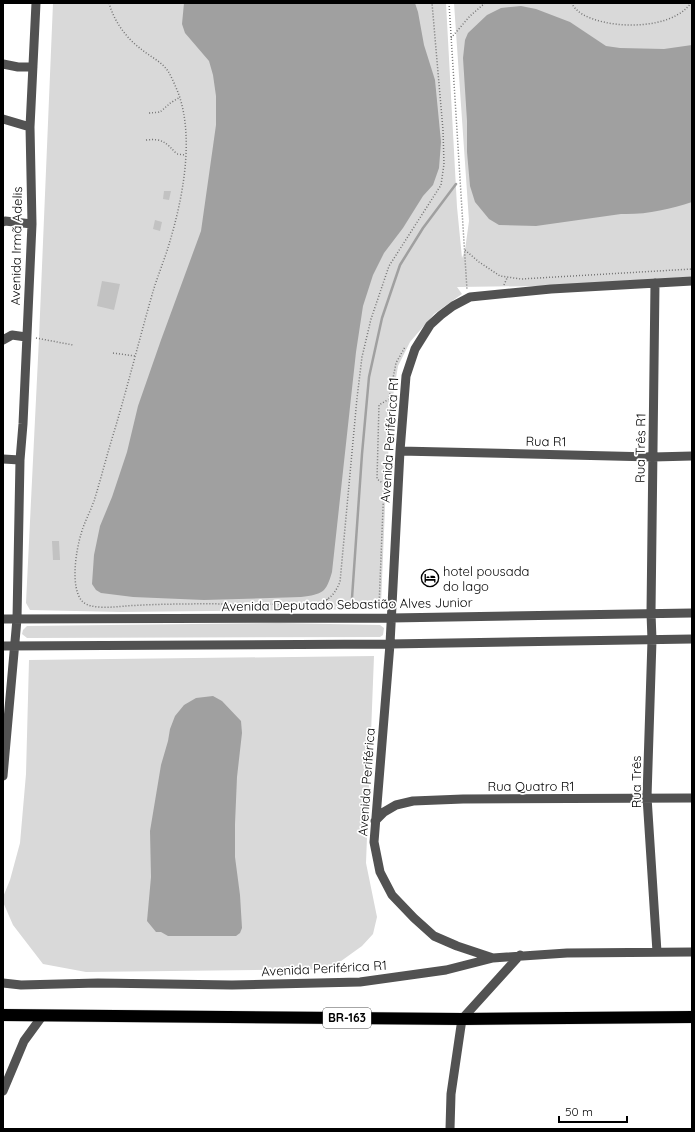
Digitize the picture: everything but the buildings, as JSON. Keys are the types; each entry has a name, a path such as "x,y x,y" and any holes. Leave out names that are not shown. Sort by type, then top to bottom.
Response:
{"highway":[{"name":"BR-163","path":"3,1015 462,1019 692,1017"}],"street":[{"name":"Avenida Irmã Adelis","path":"3,776 16,646 20,460 32,224 30,127 36,3"},
{"path":"3,64 18,67 33,67"},
{"path":"3,119 30,127"},
{"path":"3,222 32,224"},
{"name":"Avenida Periférica R1","path":"391,618 400,451 406,376 415,349 430,325 453,306 470,297 551,289 692,281"},
{"name":"Rua Três R1","path":"651,613 655,283"},
{"path":"3,340 12,335 26,337"},
{"name":"Rua R1","path":"400,451 692,456"},
{"path":"3,459 20,460"},
{"name":"Rua Três","path":"651,613 652,640 647,797 657,952"},
{"name":"Avenida Deputado Sebastião Alves Junior","path":"3,619 391,618 692,613"},
{"name":"Avenida Periférica","path":"391,618 374,842 380,872 392,895 434,936 457,946 493,958"},
{"path":"3,646 390,644 692,639"},
{"name":"Rua Quatro R1","path":"376,820 384,812 396,805 413,801 647,797 692,798"},
{"name":"Avenida Periférica R1","path":"3,983 232,985 360,982 446,970 493,958 520,955 692,952"},
{"path":"450,1129 451,1094 462,1019 520,955"},
{"path":"3,1091 24,1041 43,1015"}],"path":[{"path":"109,3 115,20 125,34 139,48 167,70 180,97 183,112 186,163 182,189 170,241 153,292 128,386 93,503 81,535 74,578 76,588 82,601 86,604 106,607 319,603 332,596 340,582 357,398 362,356 371,319 389,266 442,186 444,177 443,130 432,3"},
{"path":"449,3 466,288 470,297"},
{"path":"451,38 470,16 485,3"},
{"path":"571,3 580,13 593,19 626,25 660,22 676,16 691,3"},
{"path":"150,113 164,110 168,105 180,97"},
{"path":"146,140 155,139 163,141 177,154 185,154"},
{"path":"464,250 500,276 520,279 692,269"},
{"path":"26,337 73,345"},
{"path":"113,353 136,356"}],"shaded area":[{"path":"53,3 446,3 457,207 462,258 465,250 469,221 454,3 692,3 692,277 540,286 457,287 462,294 434,314 410,342 398,366 392,402 386,484 381,604 373,609 121,612 30,610 26,603"},
{"path":"184,3 415,3 424,45 435,80 441,142 439,168 433,185 423,196 403,228 384,253 373,275 363,306 356,352 332,572 325,588 314,595 301,597 204,600 133,597 101,593 96,590 92,584 94,555 100,526 112,497 127,452 138,406 201,231 216,125 216,96 209,61 185,33 182,24"},
{"path":"521,6 536,9 570,22 606,46 620,48 664,49 692,45 692,202 648,212 621,214 536,226 499,225 489,219 475,202 470,186 463,58 465,40 468,33 487,15 501,8"},
{"path":"279,623 380,625 384,628 383,635 380,637 27,638 22,634 23,630 27,626"},
{"path":"374,656 366,863 377,917 373,934 362,946 330,969 86,972 43,964 13,925 3,902 3,897 10,880 20,843 26,774 29,660"},
{"path":"213,696 222,701 241,721 242,733 237,777 235,857 240,895 242,928 240,933 236,936 168,936 161,932 156,932 147,921 151,877 150,831 161,765 170,729 175,716 184,705 196,698"}],"waterway":[{"path":"353,609 352,598 369,377 382,318 400,265 423,228 456,184"}],"place":[{"name":"hotel pousada do lago","path":"430,578"}]}
